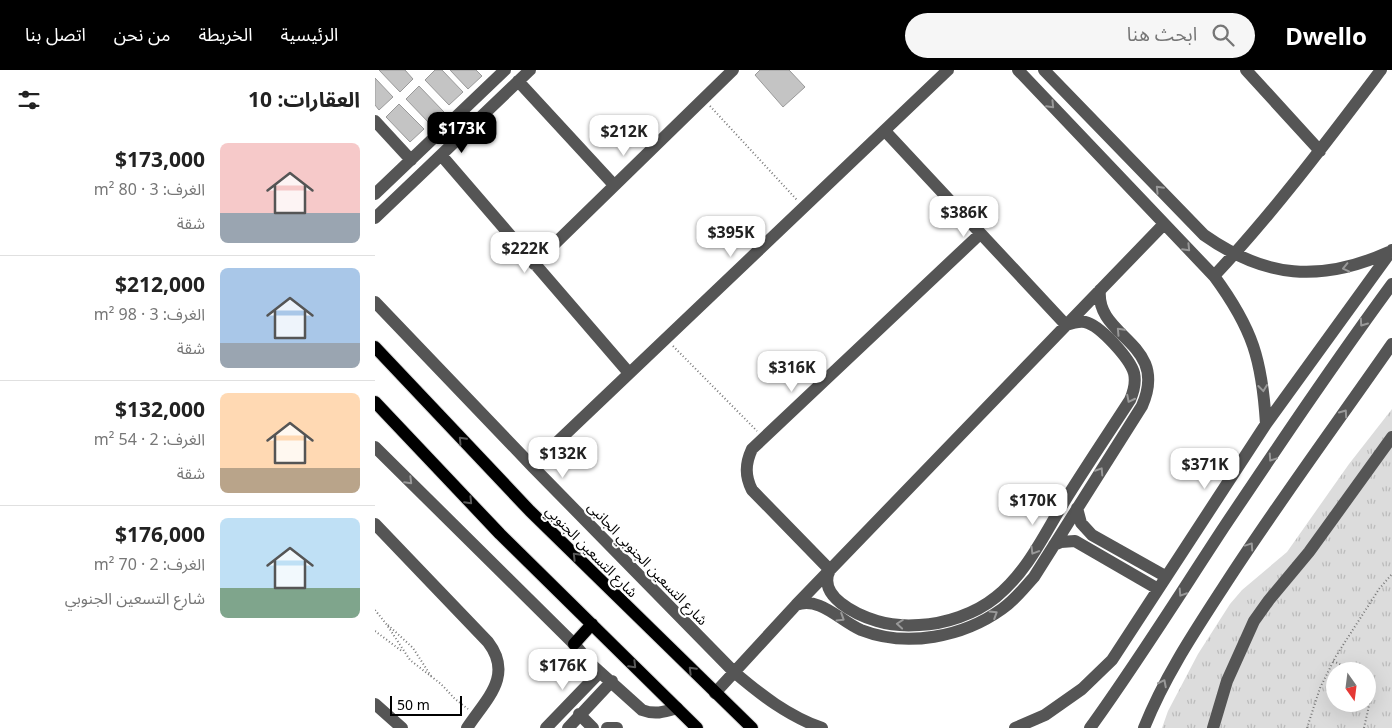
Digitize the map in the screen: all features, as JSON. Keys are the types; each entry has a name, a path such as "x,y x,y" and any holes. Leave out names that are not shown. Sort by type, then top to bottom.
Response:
{"main road":[{"name":"شارع التسعين الجنوبي","path":"375,346 530,511 752,728"},
{"path":"375,402 501,534 697,728"},
{"path":"574,644 592,624"}],"street":[{"path":"375,194 505,70"},
{"path":"375,218 530,70"},
{"path":"534,264 733,70"},
{"path":"532,466 948,70"},
{"path":"1044,70 1204,234 1224,249 1266,267 1309,273 1351,267 1392,251"},
{"path":"1246,70 1319,151"},
{"path":"1214,276 1235,254 1319,151 1381,70"},
{"path":"1021,71 1214,276 1233,301 1245,322 1253,345 1263,384 1266,424"},
{"path":"518,81 614,185"},
{"path":"491,83 503,95"},
{"path":"375,121 411,160"},
{"path":"885,130 1066,325"},
{"path":"441,155 629,373"},
{"path":"715,693 830,570 1164,224"},
{"path":"830,570 752,490 746,474 748,457 752,449 980,234"},
{"path":"1015,728 1045,715 1082,689 1112,660 1165,576 1266,424 1392,251"},
{"path":"1090,728 1128,675 1225,526 1365,320 1392,284"},
{"path":"797,605 803,602 817,604 847,622 875,634 919,639 941,636 984,621 1003,609 1020,594 1034,577 1142,406 1147,395 1149,383 1143,358 1105,315 1099,299 1100,290"},
{"name":"شارع التسعين الجنوبي الجانبى","path":"375,302 532,466 734,672 763,698 806,722 822,728"},
{"path":"830,570 827,575 827,586 832,596 866,617 898,624 919,625 959,617 995,598 1010,584 1023,569 1130,400 1135,382 1131,365 1094,325 1085,322 1075,322 1066,325"},
{"path":"1144,728 1162,685 1187,644 1249,548 1392,344"},
{"path":"1213,728 1227,681 1254,621 1309,552 1392,437"},
{"path":"375,447 600,672 642,710 658,714 677,708"},
{"path":"1077,508 1081,523 1092,535 1165,576"},
{"path":"375,524 493,650 498,658 499,676 496,685 467,728"},
{"path":"1054,545 1068,541 1082,544 1158,589"},
{"path":"1112,660 1128,675"},
{"path":"546,728 600,672"},
{"path":"573,724 612,681"},
{"path":"375,704 402,728"},
{"path":"573,724 593,728"},
{"path":"607,728 617,728"}],"path":[{"path":"703,99 803,208"},
{"path":"666,339 764,438"},
{"path":"1307,728 1320,688 1333,661 1379,589 1392,574"},
{"path":"375,610 413,648 432,678"},
{"path":"387,624 404,652 418,668 441,684 455,700 476,715"},
{"path":"375,631 404,652"},
{"path":"1364,728 1367,712"}],"green space":[{"path":"1392,409 1392,728 1162,728 1168,711 1198,654 1230,604 1242,590 1287,552 1349,464"}],"building":[{"path":"379,70 405,70 413,79 400,92"},
{"path":"435,70 442,70 463,92 449,105 425,80"},
{"path":"450,70 476,70 482,76 468,89"},
{"path":"760,70 789,70 805,87 783,107 755,75"},
{"path":"375,78 393,97 379,110 375,105"},
{"path":"419,86 444,112 430,124 406,99"},
{"path":"399,104 424,129 410,142 386,117"}]}
